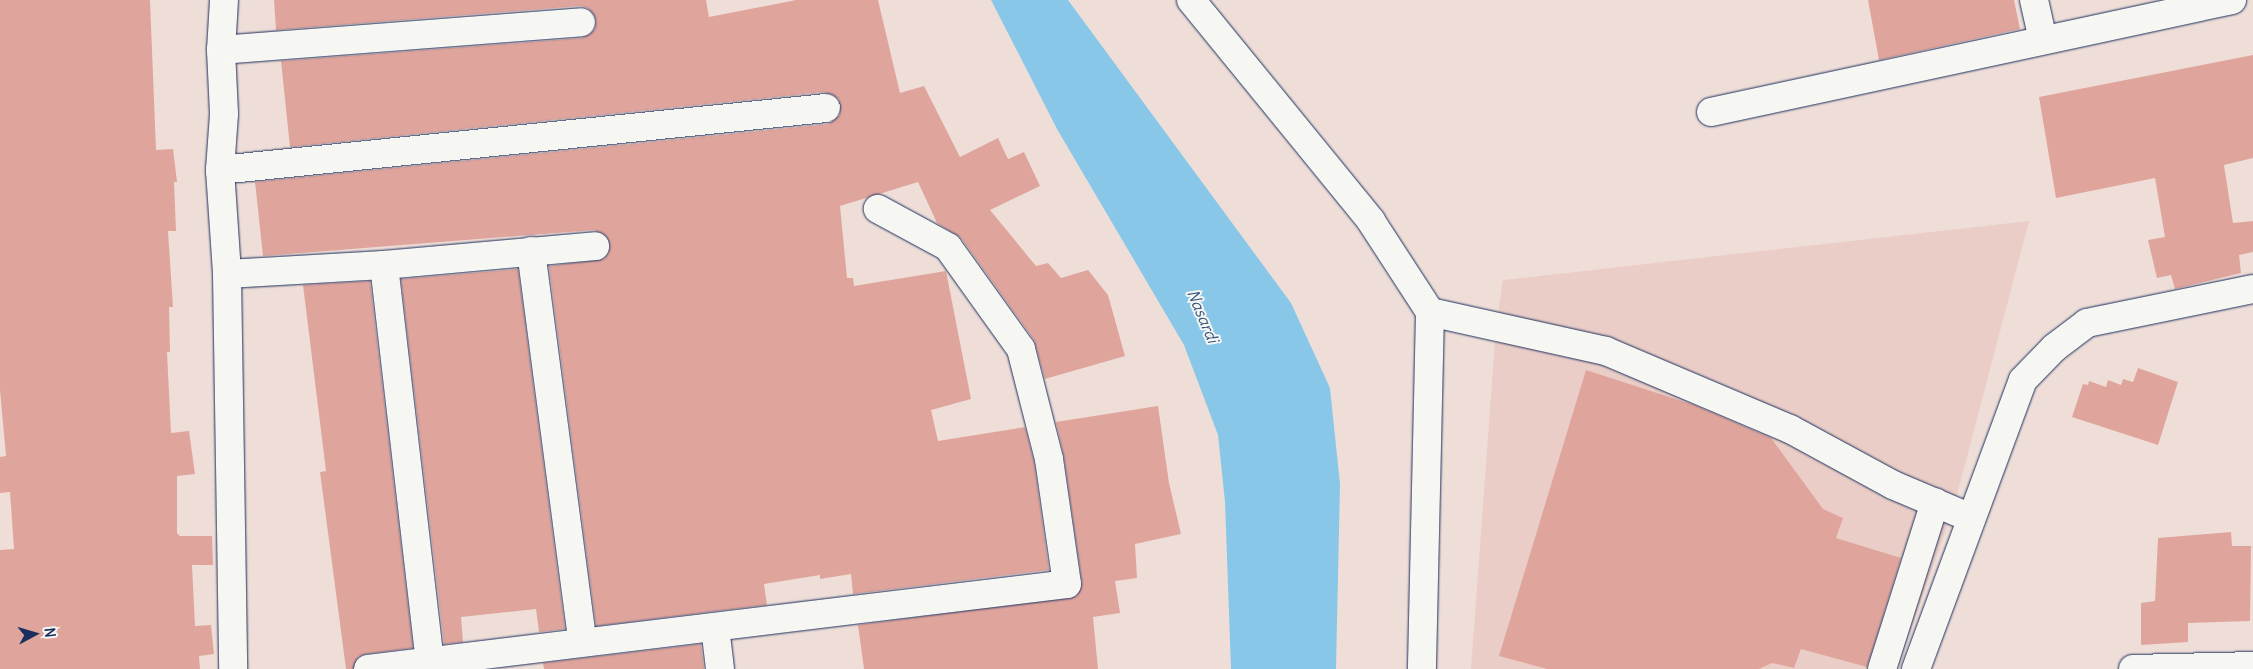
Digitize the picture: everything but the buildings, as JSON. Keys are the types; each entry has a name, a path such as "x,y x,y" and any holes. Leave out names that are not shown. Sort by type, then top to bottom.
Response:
{"street":[{"path":"224,0 221,50 224,114 220,170 227,274 233,669"},
{"path":"1191,0 1371,222 1430,312 1422,669"},
{"path":"2034,0 2043,40"},
{"path":"1711,112 2232,0"},
{"path":"221,50 581,22"},
{"path":"220,170 826,108"},
{"path":"368,669 430,660 497,661 582,641 715,627 1067,584 1050,459 1020,349 948,247 878,209"},
{"path":"227,274 384,265 595,246"},
{"path":"531,251 582,641"},
{"path":"384,265 430,660"},
{"path":"1916,669 2023,380 2054,348 2087,323 2253,290"},
{"path":"1430,312 1606,352 1790,429 1893,485 1971,518"},
{"path":"1882,669 1935,502"},
{"path":"715,627 720,669"},
{"path":"2132,669 2253,666"}],"shaded area":[{"path":"2029,221 1953,510 1897,669 1471,669 1496,327 1503,280"}],"water":[{"name":"Nasardi","path":"991,0 1068,0 1291,303 1330,388 1340,484 1336,669 1231,669 1225,502 1218,435 1184,345 1057,129"}]}
